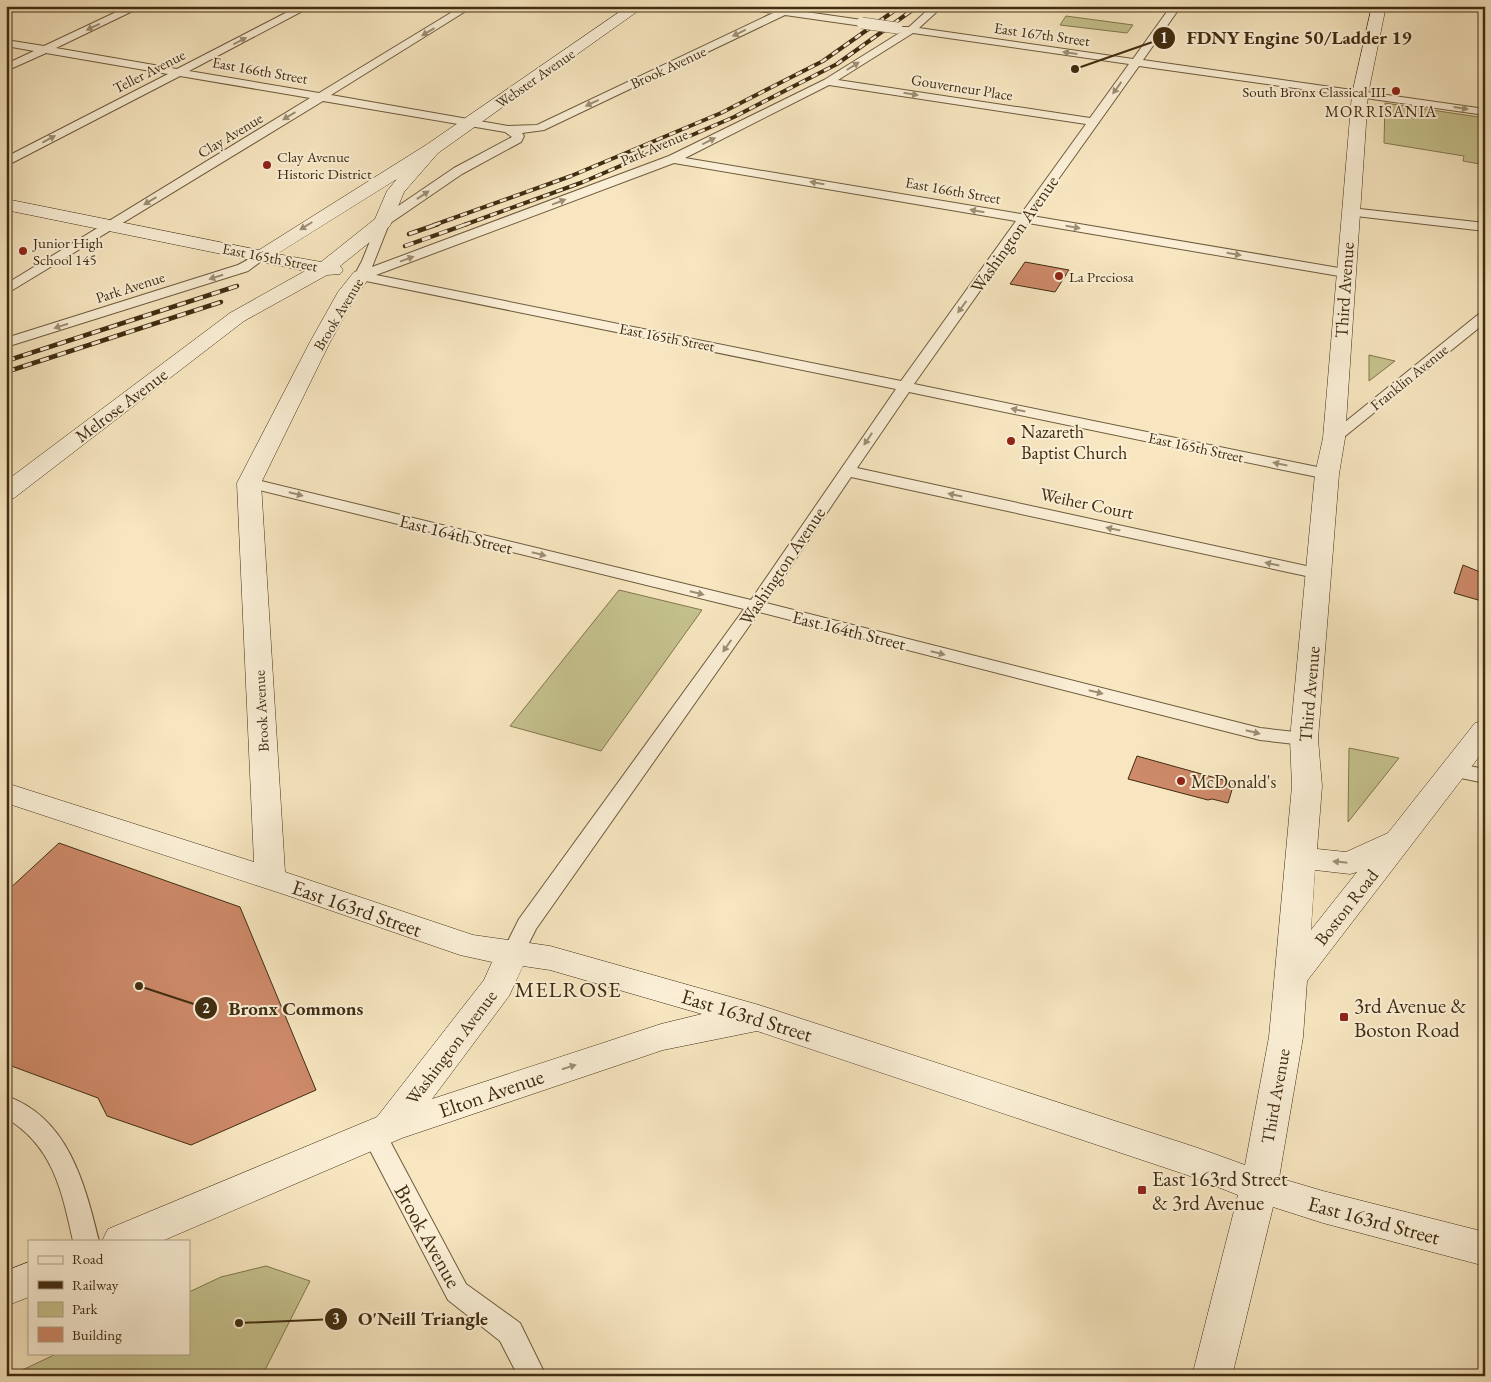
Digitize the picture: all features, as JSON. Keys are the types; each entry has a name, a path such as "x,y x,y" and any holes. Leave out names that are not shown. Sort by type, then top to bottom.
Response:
{"main road":[{"name":"Webster Avenue","path":"260,256 432,148 638,6"},
{"name":"Third Avenue","path":"1212,1376 1259,1187 1286,1036 1307,786 1304,739 1320,574 1327,474 1334,438 1360,94 1379,6"},
{"name":"Webster Avenue","path":"325,268 383,222 396,191 432,148"},
{"name":"Webster Avenue","path":"291,261 304,254 363,191"},
{"name":"East 165th Street","path":"6,204 361,276"},
{"name":"Melrose Avenue","path":"6,492 236,317 291,261"},
{"name":"Melrose Avenue","path":"236,317 325,268"},
{"path":"236,317 361,276"},
{"name":"Brook Avenue","path":"270,879 249,483 320,342 348,292 361,276"},
{"name":"Boston Road","path":"1292,977 1485,730"},
{"name":"East 163rd Street","path":"6,793 270,879 470,947 550,958 759,1018 1170,1154 1259,1187 1323,1207 1485,1249"},
{"name":"Boston Road","path":"1300,858 1350,863 1400,838"},
{"name":"Washington Avenue","path":"382,1130 496,987 513,953"},
{"name":"Elton Avenue","path":"123,1240 382,1130 661,1037 693,1029 759,1018"},
{"path":"6,1289 28,1280"}],"street":[{"path":"6,68 138,6"},
{"name":"Teller Avenue","path":"6,162 307,6"},
{"name":"Clay Avenue","path":"6,290 469,6"},
{"name":"East 167th Street","path":"743,6 787,9 862,24 1485,112"},
{"name":"Park Avenue","path":"361,276 673,159 828,82 911,30 938,6"},
{"name":"Washington Avenue","path":"513,953 527,925 755,606 905,386 1176,6"},
{"name":"Brook Avenue","path":"508,129 525,130 540,128 787,9"},
{"name":"East 166th Street","path":"6,43 508,129"},
{"name":"Gouverneur Place","path":"828,82 1092,122"},
{"path":"383,222 458,171 517,140 518,136 508,129"},
{"name":"East 166th Street","path":"673,159 1345,273"},
{"path":"1351,212 1485,228"},
{"name":"Brook Avenue","path":"361,276 383,222"},
{"name":"Park Avenue","path":"6,343 243,268 260,256"},
{"name":"East 165th Street","path":"361,276 1327,474"},
{"name":"Franklin Avenue","path":"1334,438 1485,316"},
{"name":"Weiher Court","path":"847,471 1320,574"},
{"name":"East 164th Street","path":"249,483 755,606 1260,734 1304,739"},
{"path":"1453,770 1485,776"},
{"path":"6,1106 28,1118 53,1144 60,1157 80,1211 86,1240"},
{"name":"Brook Avenue","path":"382,1130 457,1292 510,1332 532,1376"}],"green space":[{"path":"1066,16 1133,25 1127,33 1060,25"},
{"path":"1385,103 1485,118 1485,165 1463,161 1464,156 1384,143"},
{"path":"1369,355 1395,361 1369,381"},
{"path":"619,590 702,610 601,751 510,726"},
{"path":"1349,748 1399,758 1348,822"},
{"path":"266,1266 310,1281 262,1376 10,1376 56,1354 190,1354 190,1292 221,1277"}],"building":[{"path":"1025,262 1069,270 1055,292 1010,284"},
{"path":"1463,565 1485,574 1485,602 1454,593"},
{"name":"McDonald's","path":"1137,756 1234,783 1228,803 1212,799 1208,800 1128,779"},
{"path":"59,843 240,907 316,1090 191,1145 107,1116 98,1098 6,1064 6,892"}],"railway":[{"path":"434,225 571,176 721,113 823,61 901,6"},
{"path":"464,225 583,182 734,117 837,64 918,6"},
{"path":"409,234 438,224"},
{"path":"405,246 467,224"},
{"path":"6,361 237,286"},
{"path":"6,372 221,302"}],"place":[{"name":"FDNY Engine 50/Ladder 19","path":"1075,69"},
{"name":"South Bronx Classical III","path":"1396,91"},
{"name":"Clay Avenue Historic District","path":"267,165"},
{"name":"Junior High School 145","path":"23,251"},
{"name":"La Preciosa","path":"1059,276"},
{"name":"Nazareth Baptist Church","path":"1011,441"},
{"name":"McDonald's","path":"1181,781"},
{"name":"Bronx Commons","path":"139,986"},
{"name":"3rd Avenue & Boston Road","path":"1344,1017"},
{"name":"East 163rd Street & 3rd Avenue","path":"1142,1190"},
{"name":"O'Neill Triangle","path":"239,1323"}],"district":[{"name":"MORRISANIA","path":"1381,111"},
{"name":"MELROSE","path":"568,989"}]}
